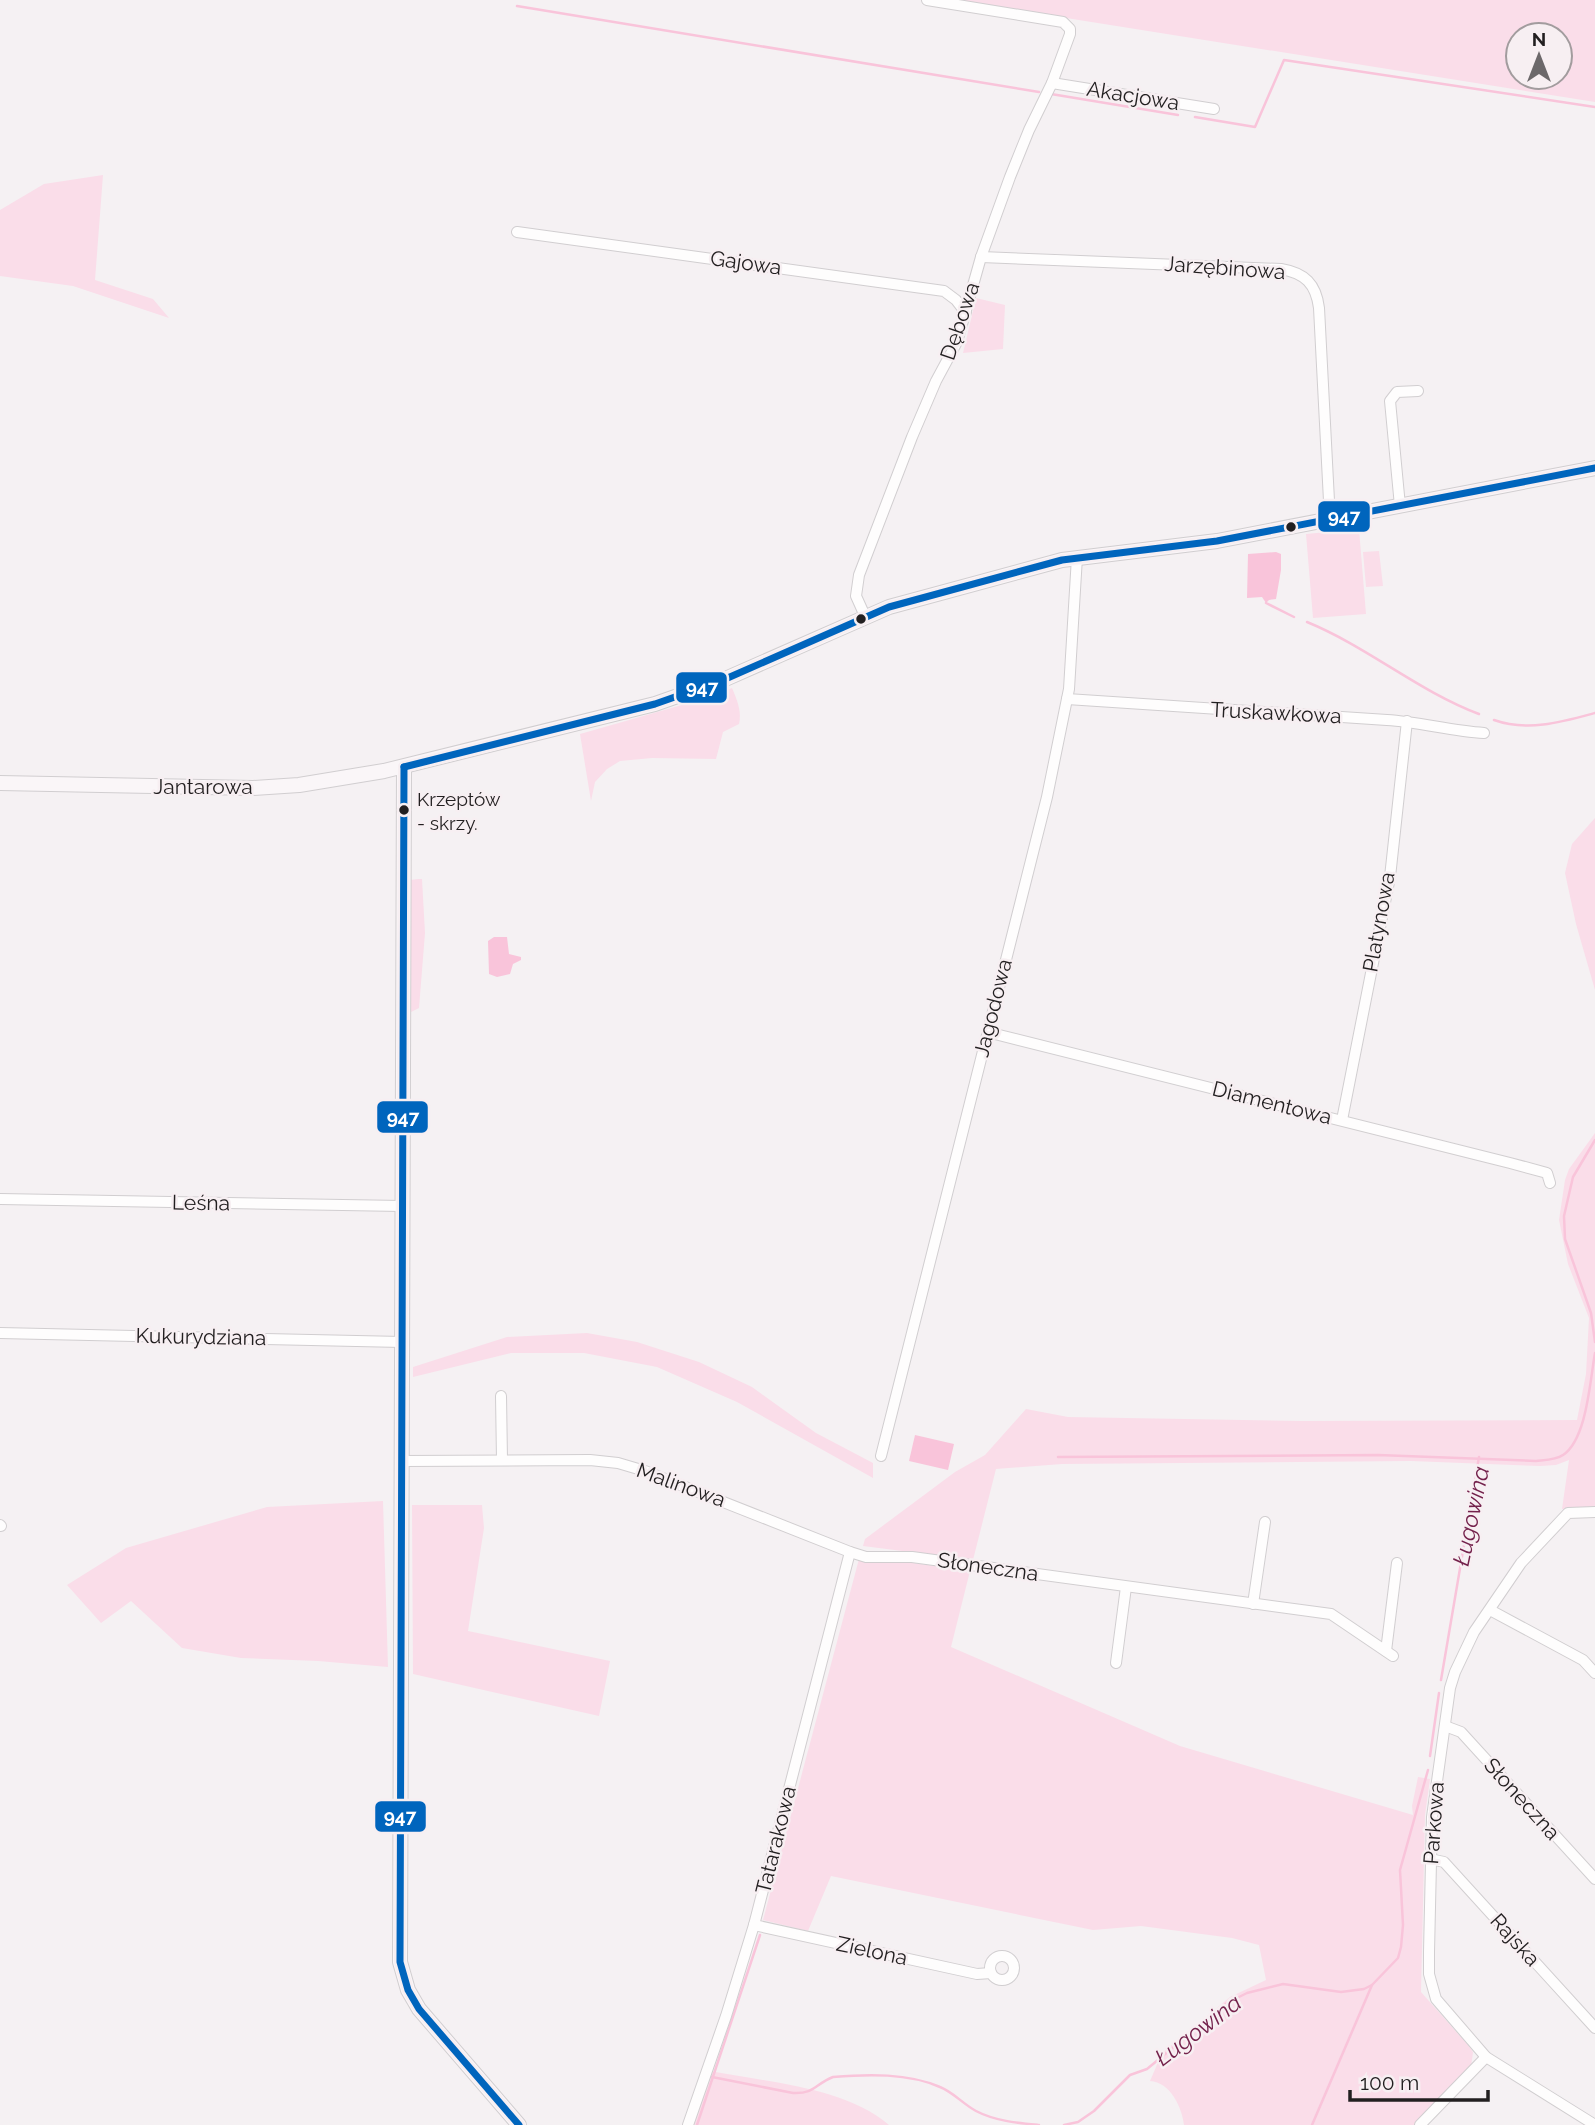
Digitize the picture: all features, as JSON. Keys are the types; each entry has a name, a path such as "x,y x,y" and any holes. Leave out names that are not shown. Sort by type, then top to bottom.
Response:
{"street":[{"name":"Dębowa","path":"865,617 856,596 859,575 917,425 957,342 981,257 1029,130 1070,39 1070,29 1063,22 928,0"},
{"name":"Akacjowa","path":"1052,83 1214,109"},
{"name":"Gajowa","path":"517,232 944,290 966,313"},
{"name":"Jarzębinowa","path":"981,257 1281,269 1299,273 1308,279 1313,285 1319,308 1330,520"},
{"path":"1400,506 1390,401 1397,392 1418,391"},
{"name":"Jantarowa","path":"0,783 253,788 299,785 404,767 654,704 695,691 902,603 1077,557 1217,541 1595,468"},
{"name":"Jagodowa","path":"881,1456 1047,797 1067,699 1077,557"},
{"name":"Truskawkowa","path":"1067,699 1407,721 1452,731 1484,733"},
{"name":"Platynowa","path":"1342,1121 1390,877 1407,721"},
{"path":"404,767 400,1949 403,1979 428,2020 519,2125"},
{"name":"Diamentowa","path":"987,1032 1547,1173 1550,1183"},
{"name":"Leśna","path":"0,1199 402,1206"},
{"name":"Kukurydziana","path":"0,1333 402,1342"},
{"path":"501,1396 502,1460"},
{"name":"Malinowa","path":"402,1461 590,1460 630,1466 850,1552"},
{"name":"Parkowa","path":"1595,1511 1568,1513 1534,1547 1474,1632 1455,1672 1434,1794 1430,1858 1429,1974 1436,1999 1486,2057 1595,2125"},
{"path":"1253,1604 1265,1522"},
{"name":"Słoneczna","path":"850,1552 866,1557 912,1556 1331,1614 1389,1653 1397,1563"},
{"name":"Tatarakowa","path":"688,2125 754,1926 850,1552"},
{"path":"1116,1663 1126,1587"},
{"path":"1490,1610 1583,1660 1595,1673"},
{"name":"Słoneczna","path":"1445,1726 1461,1732 1595,1879"},
{"name":"Rajska","path":"1430,1858 1444,1862 1595,2028"},
{"name":"Zielona","path":"754,1926 977,1974 991,1973"},
{"path":"1420,2125 1486,2057"}],"shaded area":[{"path":"953,0 1595,0 1595,102 1526,91 1574,91 1574,21 1504,21 1504,88"},
{"path":"103,175 95,280 153,299 169,318 73,286 0,276 0,210 44,184"},
{"path":"976,298 1005,305 1003,349 963,353"},
{"path":"1359,529 1366,614 1313,618 1306,534"},
{"path":"1379,551 1383,586 1366,587 1363,552"},
{"path":"1248,554 1281,554 1281,570 1276,599 1266,603 1262,597 1247,598"},
{"path":"732,688 739,710 739,724 723,732 716,759 652,758 620,761 607,769 595,782 591,801 580,734 710,697"},
{"path":"1595,818 1595,990 1565,873 1572,844"},
{"path":"422,879 425,933 419,1008 411,1012 410,880"},
{"path":"494,937 507,937 509,954 521,957 521,960 513,964 510,974 497,977 489,974 488,941"},
{"path":"1595,1133 1595,1508 1562,1509 1569,1460 1556,1465 1540,1466 1411,1461 1062,1464 996,1469 973,1560 863,1546 865,1539 955,1472 985,1455 1026,1409 1068,1417 1302,1421 1577,1420 1586,1374 1589,1318 1568,1264 1559,1220 1569,1169"},
{"path":"587,1333 637,1342 699,1362 752,1387 816,1433 873,1463 873,1478 737,1402 657,1367 584,1353 511,1353 413,1377 413,1367 507,1337"},
{"path":"915,1435 954,1444 948,1470 909,1461"},
{"path":"383,1501 388,1667 241,1658 182,1648 131,1601 101,1623 67,1585 126,1548 267,1507"},
{"path":"412,1505 482,1505 484,1528 468,1631 610,1661 599,1716 413,1674"},
{"path":"859,1559 892,1560 970,1571 951,1647 1180,1746 1413,1815 1412,1806 1418,1777 1430,1779 1425,1815 1421,1992 1473,2052 1471,2067 1415,2125 1184,2125 1174,2097 1157,2082 1150,2081 1162,2053 1230,1997 1266,1980 1259,1945 1232,1938 1141,1926 1093,1930 831,1876 808,1931 763,1920"},
{"path":"710,2071 828,2094 871,2112 889,2125 691,2125"}],"waterway":[{"path":"517,6 1039,92"},
{"path":"1195,117 1255,127 1284,60 1595,107"},
{"path":"1051,94 1178,115"},
{"path":"1266,603 1294,617"},
{"path":"1307,622 1351,644 1435,693 1479,714"},
{"path":"1494,720 1507,724 1532,725 1595,713"},
{"name":"Ługowina","path":"1595,1140 1573,1177 1564,1216 1565,1239 1591,1313 1595,1342"},
{"path":"1058,1457 1378,1455 1536,1461 1554,1459 1563,1455 1577,1436 1586,1408 1595,1353"},
{"name":"Ługowina","path":"1441,1680 1479,1457"},
{"name":"Ługowina","path":"1430,1756 1439,1693"},
{"name":"Ługowina","path":"1064,2125 1078,2122 1094,2111 1130,2075 1147,2069 1227,2003 1247,1993 1283,1984 1341,1992 1364,1989 1372,1985 1398,1958 1401,1947 1403,1925 1400,1870 1428,1770"},
{"path":"697,2125 760,1935"},
{"path":"1312,2125 1372,1985"},
{"name":"Ługowina","path":"712,2077 793,2093 811,2090 833,2077 874,2075 915,2079 940,2087 976,2111 991,2117 1039,2125"}],"transit line":[{"name":"947","path":"404,767 655,704 723,680 889,607 1062,560 1217,541 1595,468"},
{"name":"947","path":"404,767 400,1962 408,1990 419,2009 519,2125"}],"place":[{"name":"Krzeptów - skrzy.","path":"404,810"}]}
